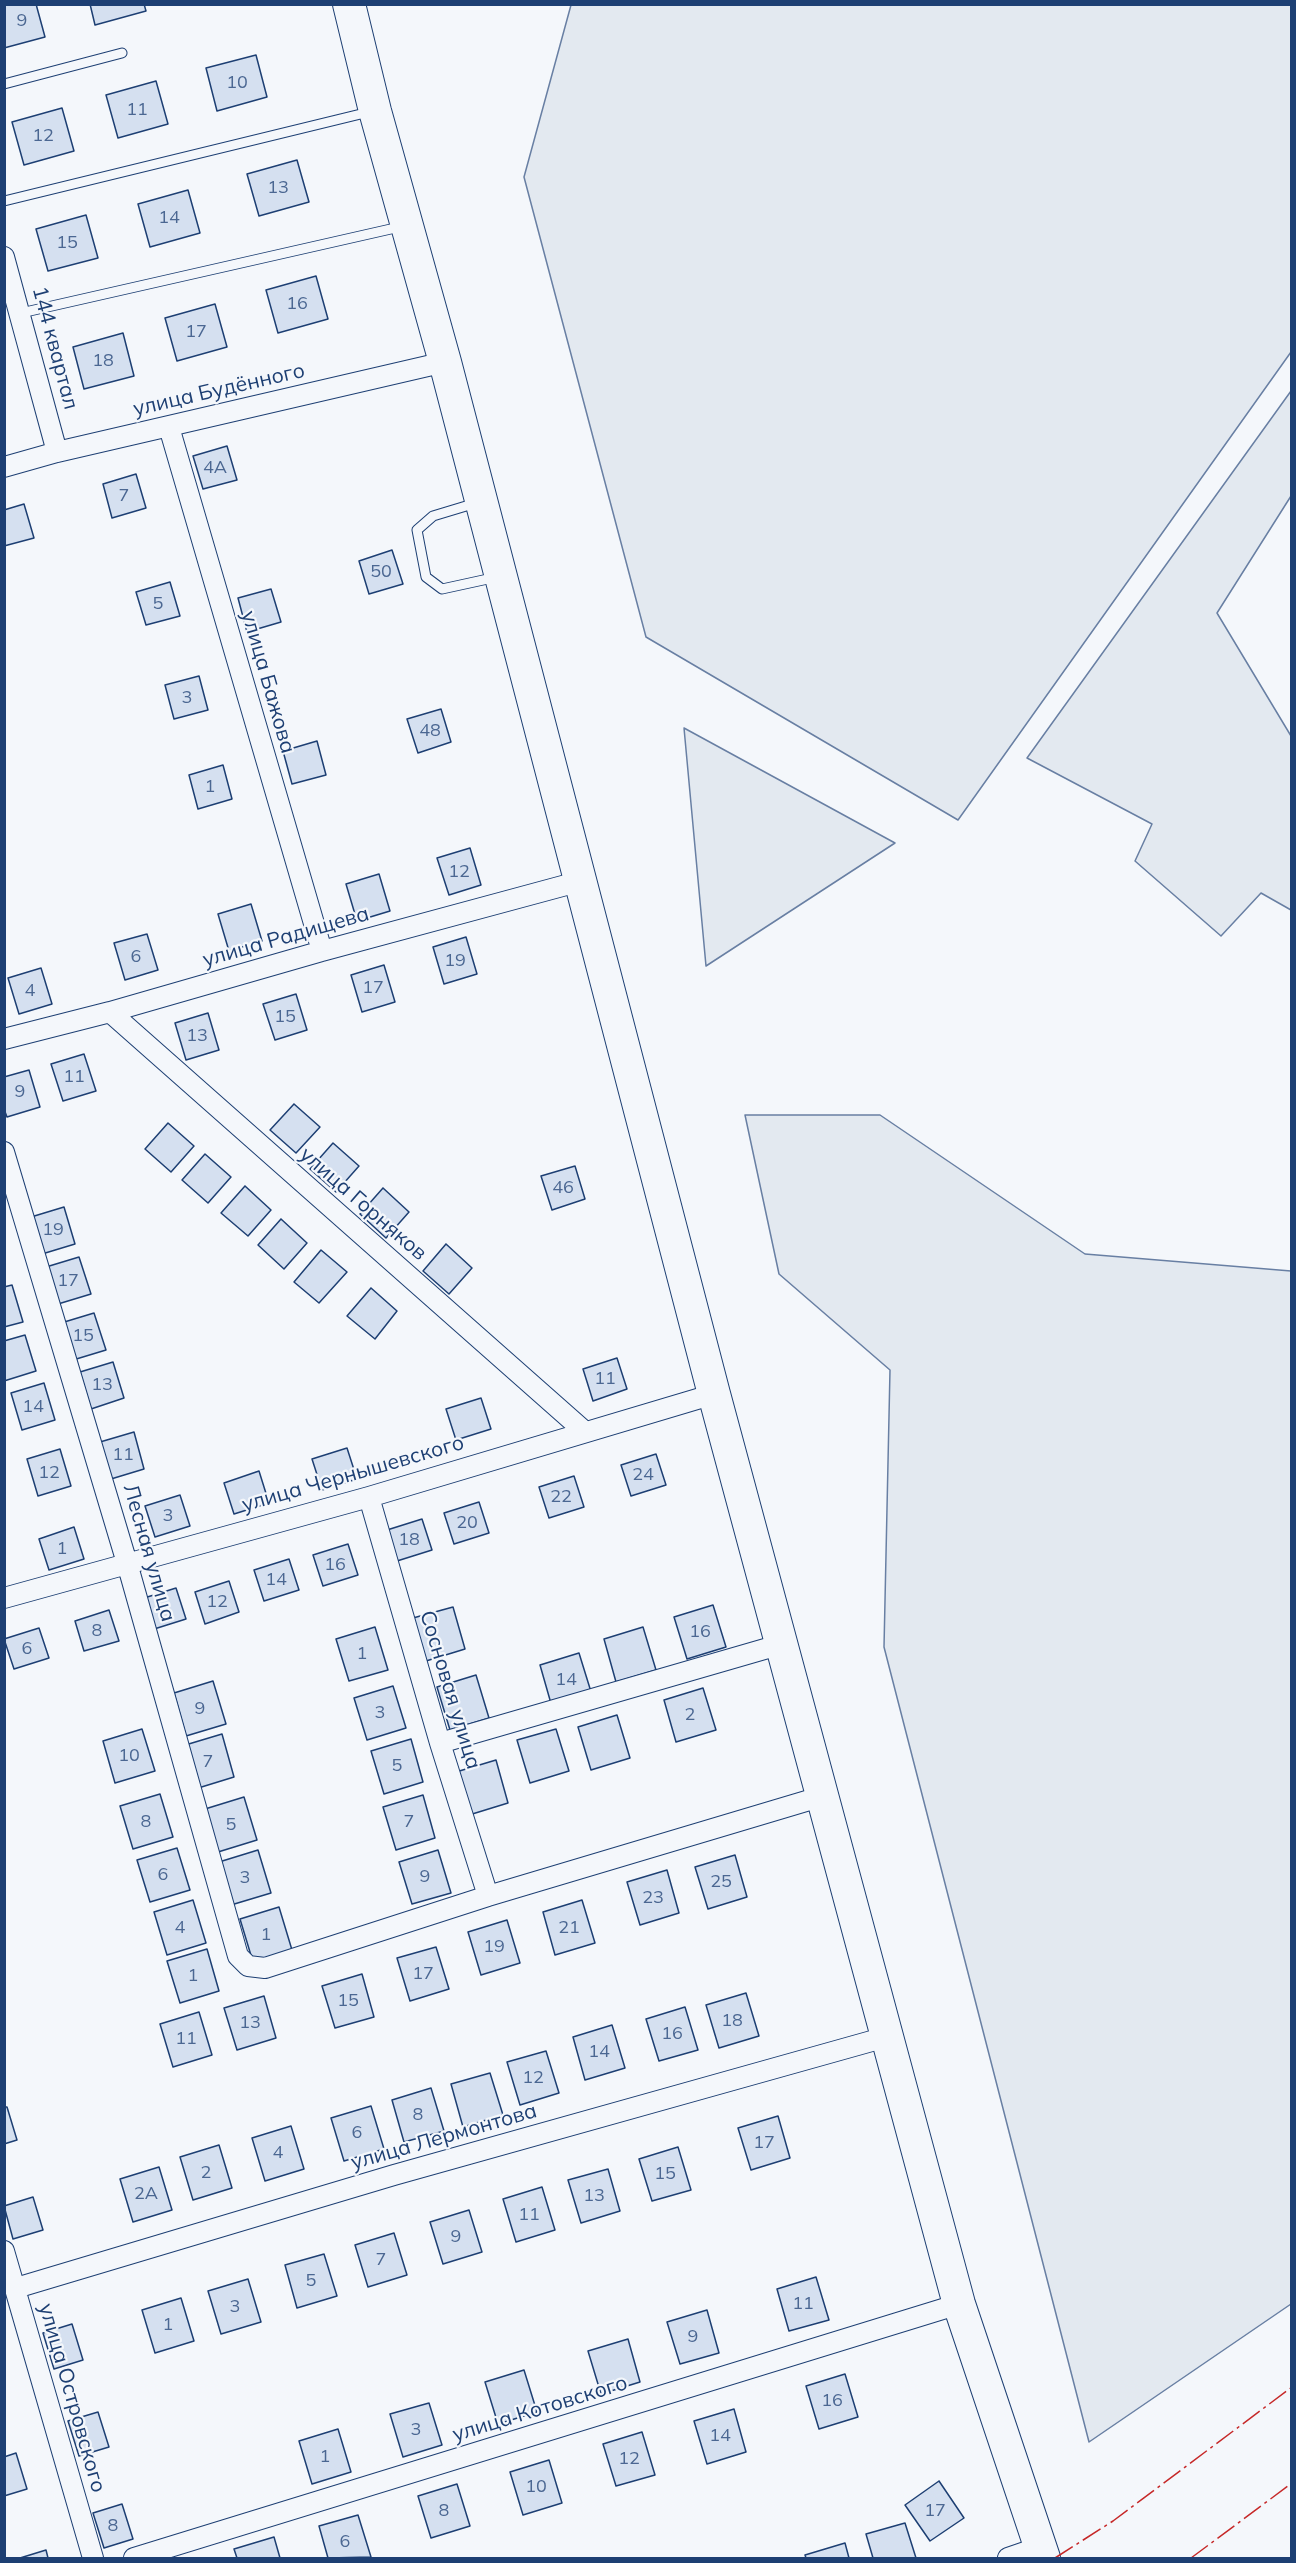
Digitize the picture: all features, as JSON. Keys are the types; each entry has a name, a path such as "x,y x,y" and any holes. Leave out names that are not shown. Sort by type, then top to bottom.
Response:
{"highway":[{"path":"349,4 375,111 445,362 714,1394 886,2037 959,2304 1042,2553"}],"street":[{"name":"144 квартал","path":"4,257 57,452"},
{"name":"улица Будённого","path":"4,467 57,452 445,362"},
{"name":"улица Бажова","path":"169,427 322,951"},
{"name":"улица Радищева","path":"4,1039 110,1012 322,951 581,881"},
{"name":"улица Горняков","path":"110,1012 585,1431"},
{"name":"Лесная улица","path":"4,1152 127,1563 238,1956 248,1966 265,1968 488,1896"},
{"name":"улица Чернышевского","path":"4,1598 369,1497 714,1394"},
{"name":"Сосновая улица","path":"369,1497 440,1743 488,1896"},
{"path":"440,1743 782,1644"},
{"path":"488,1896 823,1796"},
{"name":"улица Лермонтова","path":"16,2288 394,2175 886,2037"},
{"name":"улица Островского","path":"4,2251 93,2559"},
{"name":"улица Котовского","path":"134,2559 959,2304"},
{"path":"1008,2559 1042,2553"}],"lane":[{"path":"4,84 122,53"},
{"path":"4,201 375,111"},
{"path":"21,313 406,226"},
{"path":"481,501 433,516 417,530 426,577 442,589 501,576"}],"shaded area":[{"path":"571,5 1291,5 1291,352 958,820 646,637 524,177"},
{"path":"1291,391 1291,496 1217,613 1291,736 1291,910 1261,893 1221,936 1135,861 1152,824 1027,758"},
{"path":"684,728 895,843 706,966"},
{"path":"745,1115 880,1115 1085,1254 1291,1271 1291,2304 1089,2442 884,1647 890,1370 779,1274"}],"building":[{"path":"4,4 36,4 45,37 4,48"},
{"path":"90,4 144,4 146,11 95,25"},
{"path":"256,55 267,97 217,111 206,68"},
{"path":"156,81 168,124 118,138 106,95"},
{"path":"62,108 74,151 24,165 12,122"},
{"path":"297,160 309,202 259,216 247,174"},
{"path":"188,190 200,233 150,247 138,204"},
{"path":"86,215 98,258 48,271 36,229"},
{"path":"316,276 328,319 278,333 266,290"},
{"path":"215,304 227,347 177,361 165,318"},
{"path":"123,333 134,376 84,389 73,347"},
{"path":"227,446 237,480 203,489 193,456"},
{"path":"136,474 146,508 112,518 103,484"},
{"path":"24,504 34,538 4,546 4,510"},
{"path":"392,550 403,584 369,594 359,561"},
{"path":"170,582 180,616 146,625 136,592"},
{"path":"271,589 281,622 247,632 238,598"},
{"path":"199,676 208,710 174,719 165,685"},
{"path":"441,709 451,742 418,753 407,719"},
{"path":"317,741 326,775 292,784 283,751"},
{"path":"223,765 232,799 198,809 189,775"},
{"path":"470,848 481,885 449,895 437,858"},
{"path":"379,874 390,911 357,921 346,884"},
{"path":"251,904 262,941 229,951 218,914"},
{"path":"147,934 158,970 125,980 114,943"},
{"path":"466,937 477,974 444,984 433,947"},
{"path":"384,965 395,1002 362,1012 351,975"},
{"path":"41,968 52,1004 19,1014 8,978"},
{"path":"296,994 307,1030 275,1040 263,1004"},
{"path":"208,1013 219,1050 186,1060 175,1023"},
{"path":"84,1054 96,1091 63,1101 51,1064"},
{"path":"29,1070 40,1107 7,1117 4,1109 4,1077"},
{"path":"294,1104 320,1127 296,1153 270,1130"},
{"path":"168,1123 194,1146 171,1172 145,1149"},
{"path":"333,1143 359,1166 336,1192 310,1169"},
{"path":"205,1154 231,1177 208,1203 182,1180"},
{"path":"575,1166 585,1199 552,1210 541,1176"},
{"path":"245,1186 271,1210 248,1236 221,1213"},
{"path":"383,1188 409,1212 386,1238 360,1214"},
{"path":"64,1207 75,1244 42,1254 31,1217"},
{"path":"281,1219 307,1243 284,1269 258,1245"},
{"path":"446,1244 472,1268 449,1294 423,1271"},
{"path":"321,1250 347,1272 319,1303 294,1282"},
{"path":"79,1257 91,1294 58,1304 46,1267"},
{"path":"12,1285 23,1322 4,1327 4,1287"},
{"path":"371,1288 397,1311 375,1339 347,1316"},
{"path":"94,1313 106,1350 73,1360 61,1323"},
{"path":"25,1335 36,1371 4,1381 4,1341"},
{"path":"617,1358 627,1389 593,1401 583,1369"},
{"path":"113,1362 124,1398 91,1409 80,1372"},
{"path":"44,1383 55,1420 22,1430 11,1393"},
{"path":"481,1398 491,1429 456,1440 446,1409"},
{"path":"134,1432 144,1469 111,1479 100,1442"},
{"path":"347,1448 357,1479 322,1490 312,1459"},
{"path":"60,1449 71,1486 38,1496 27,1459"},
{"path":"656,1454 666,1485 631,1496 621,1465"},
{"path":"259,1471 269,1503 234,1514 224,1483"},
{"path":"574,1476 584,1507 549,1518 539,1487"},
{"path":"180,1495 190,1526 155,1537 145,1506"},
{"path":"479,1502 489,1533 454,1544 444,1513"},
{"path":"422,1519 432,1550 397,1561 387,1530"},
{"path":"74,1527 84,1559 49,1570 39,1539"},
{"path":"348,1544 358,1575 323,1586 313,1555"},
{"path":"289,1559 299,1590 264,1601 254,1570"},
{"path":"229,1581 239,1612 205,1624 195,1592"},
{"path":"176,1588 186,1619 151,1630 141,1599"},
{"path":"713,1605 726,1647 687,1659 674,1617"},
{"path":"453,1607 465,1649 426,1661 413,1618"},
{"path":"109,1610 119,1641 84,1651 75,1621"},
{"path":"375,1627 388,1670 349,1681 336,1639"},
{"path":"643,1627 656,1670 616,1682 604,1639"},
{"path":"39,1628 49,1658 14,1669 4,1639"},
{"path":"579,1653 592,1695 552,1707 540,1665"},
{"path":"476,1675 489,1718 450,1730 437,1687"},
{"path":"213,1681 226,1724 186,1736 174,1693"},
{"path":"393,1686 406,1728 367,1740 354,1698"},
{"path":"703,1688 716,1730 676,1742 664,1700"},
{"path":"617,1715 630,1758 591,1770 578,1727"},
{"path":"142,1729 155,1771 115,1783 103,1741"},
{"path":"556,1729 569,1771 530,1783 517,1740"},
{"path":"222,1734 234,1777 195,1789 182,1746"},
{"path":"411,1739 423,1782 384,1794 371,1751"},
{"path":"496,1760 508,1803 469,1815 456,1772"},
{"path":"160,1794 173,1837 133,1849 120,1806"},
{"path":"423,1795 435,1838 396,1850 383,1807"},
{"path":"244,1797 257,1840 218,1852 205,1809"},
{"path":"177,1848 190,1890 150,1902 137,1860"},
{"path":"258,1850 271,1893 231,1905 219,1862"},
{"path":"438,1850 451,1893 412,1904 399,1862"},
{"path":"735,1855 747,1897 708,1909 695,1867"},
{"path":"667,1870 679,1913 640,1925 627,1882"},
{"path":"193,1900 206,1943 167,1955 154,1912"},
{"path":"582,1900 595,1943 555,1955 543,1912"},
{"path":"279,1907 292,1950 253,1962 240,1919"},
{"path":"507,1920 520,1963 481,1975 468,1932"},
{"path":"436,1947 449,1989 410,2001 397,1958"},
{"path":"207,1949 219,1991 180,2003 167,1961"},
{"path":"362,1974 374,2017 335,2028 322,1986"},
{"path":"746,1993 759,2036 719,2048 706,2005"},
{"path":"264,1996 276,2038 237,2050 224,2008"},
{"path":"685,2007 698,2050 659,2061 646,2019"},
{"path":"199,2012 212,2055 173,2067 160,2024"},
{"path":"612,2025 625,2068 585,2080 573,2037"},
{"path":"546,2051 559,2093 520,2105 507,2062"},
{"path":"490,2073 503,2115 463,2127 451,2084"},
{"path":"431,2088 444,2131 404,2142 392,2100"},
{"path":"371,2106 384,2149 344,2161 331,2118"},
{"path":"4,2107 7,2107 17,2140 4,2144"},
{"path":"778,2116 790,2158 751,2170 738,2128"},
{"path":"291,2126 304,2169 265,2181 252,2138"},
{"path":"219,2145 232,2188 193,2200 180,2157"},
{"path":"678,2147 691,2190 652,2201 639,2159"},
{"path":"159,2167 172,2210 133,2222 120,2179"},
{"path":"608,2169 620,2211 581,2223 568,2180"},
{"path":"542,2187 555,2230 516,2242 503,2199"},
{"path":"33,2197 43,2230 13,2239 4,2206"},
{"path":"469,2210 482,2252 443,2264 430,2222"},
{"path":"394,2233 407,2275 368,2287 355,2245"},
{"path":"324,2254 337,2296 297,2308 285,2265"},
{"path":"816,2277 829,2320 789,2331 777,2289"},
{"path":"248,2279 261,2322 221,2334 208,2291"},
{"path":"181,2298 194,2341 155,2353 142,2310"},
{"path":"707,2310 719,2353 680,2364 667,2322"},
{"path":"72,2324 83,2360 54,2369 43,2333"},
{"path":"628,2339 640,2382 601,2394 588,2351"},
{"path":"524,2370 537,2412 498,2424 485,2382"},
{"path":"845,2374 858,2417 819,2429 806,2386"},
{"path":"429,2403 442,2445 403,2457 390,2414"},
{"path":"734,2409 746,2452 707,2464 694,2421"},
{"path":"98,2412 109,2447 79,2456 68,2421"},
{"path":"338,2429 351,2472 312,2484 299,2441"},
{"path":"642,2432 655,2475 616,2486 603,2444"},
{"path":"16,2453 27,2489 4,2496 4,2457"},
{"path":"549,2460 562,2503 523,2515 510,2472"},
{"path":"939,2481 964,2518 930,2541 905,2505"},
{"path":"457,2484 470,2526 431,2538 418,2496"},
{"path":"122,2504 133,2539 104,2548 93,2513"},
{"path":"358,2515 371,2557 328,2558 319,2526"},
{"path":"905,2523 916,2558 873,2558 866,2534"},
{"path":"274,2537 280,2558 237,2558 234,2549"},
{"path":"845,2543 849,2558 806,2558 805,2555"},
{"path":"46,2550 48,2558 20,2558"}],"power":[{"path":"1055,2558 1113,2521 1292,2387"},
{"path":"1191,2558 1292,2483"}]}
